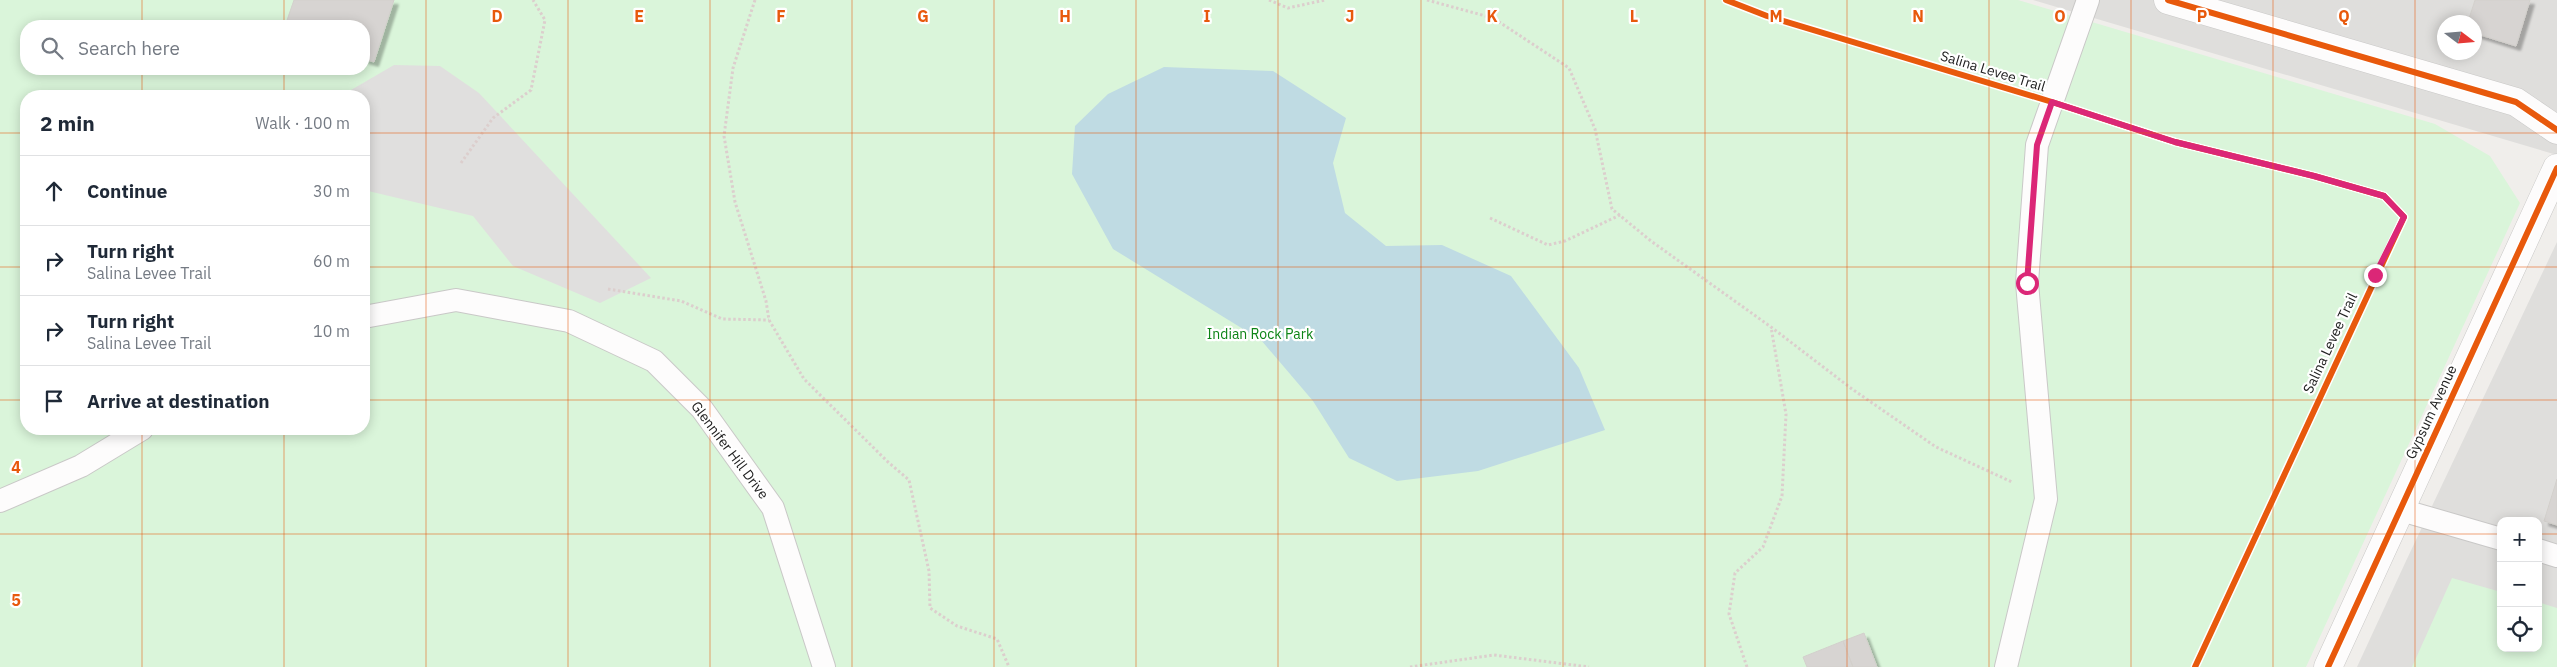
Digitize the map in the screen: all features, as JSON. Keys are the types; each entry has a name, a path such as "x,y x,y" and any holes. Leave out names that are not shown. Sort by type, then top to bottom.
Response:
{"street":[{"path":"2168,0 2516,102 2557,130"},
{"name":"Gypsum Avenue","path":"2328,667 2557,168"}],"lane":[{"path":"2006,667 2046,499 2027,283 2037,145 2088,0"},
{"name":"Glennifer Hill Drive","path":"370,316 456,300 569,321 654,361 702,409 774,508 824,667"},
{"path":"0,501 81,466 132,435"},
{"path":"2400,510 2497,538"},
{"path":"2542,551 2557,556"}],"path":[{"path":"461,163 493,118 531,90 544,20 533,0"},
{"path":"755,0 733,68 724,136 735,202 766,301 769,320 804,379 888,462 909,480 929,570 930,608 957,626 997,639 1009,667"},
{"path":"1269,0 1288,8 1324,0"},
{"path":"1427,0 1493,18 1569,68 1595,129 1612,209 1650,241 1771,326 1852,389 1936,447 2046,499"},
{"path":"1490,218 1548,245 1565,241 1620,215"},
{"path":"608,290 681,301 722,319 769,320"},
{"path":"1747,667 1729,614 1735,573 1763,547 1782,496 1786,414 1771,326"},
{"path":"1410,667 1494,655 1589,667"}],"shaded area":[{"path":"2033,0 2557,0 2557,155"},
{"path":"394,65 440,66 479,93 651,278 600,303 513,266 473,216 370,191 370,90 351,90"},
{"path":"2557,242 2557,667 2357,667 2406,561"}],"green space":[{"name":"Indian Rock Park","path":"0,0 2018,0 2435,124 2490,156 2520,203 2306,667 0,667"},
{"path":"2452,578 2497,591 2497,652 2542,652 2542,603 2557,608 2557,667 2412,667"}],"water":[{"path":"1164,67 1273,71 1346,118 1333,163 1345,213 1386,246 1442,245 1511,276 1579,368 1605,430 1478,471 1397,481 1349,458 1313,401 1261,340 1113,249 1072,174 1075,126 1108,94"}],"building":[{"path":"294,0 394,0 374,62 370,61 370,20 287,20"},
{"path":"2475,0 2530,0 2516,46 2482,35 2482,15 2470,15"},
{"path":"2557,479 2557,525 2544,521"},
{"path":"1864,633 1877,667 1853,667 1843,641"},
{"path":"1843,641 1853,667 1807,667 1803,657"}],"cycle path":[{"name":"Salina Levee Trail","path":"1726,0 1767,16 2052,102 2175,142 2314,176 2384,196 2404,217 2195,667"},
{"path":"2168,0 2516,102 2557,130"},
{"path":"2328,667 2557,168"}],"route":[{"path":"2027,283 2037,145 2052,102 2175,142 2314,176 2384,196 2404,217 2375,275"}]}
